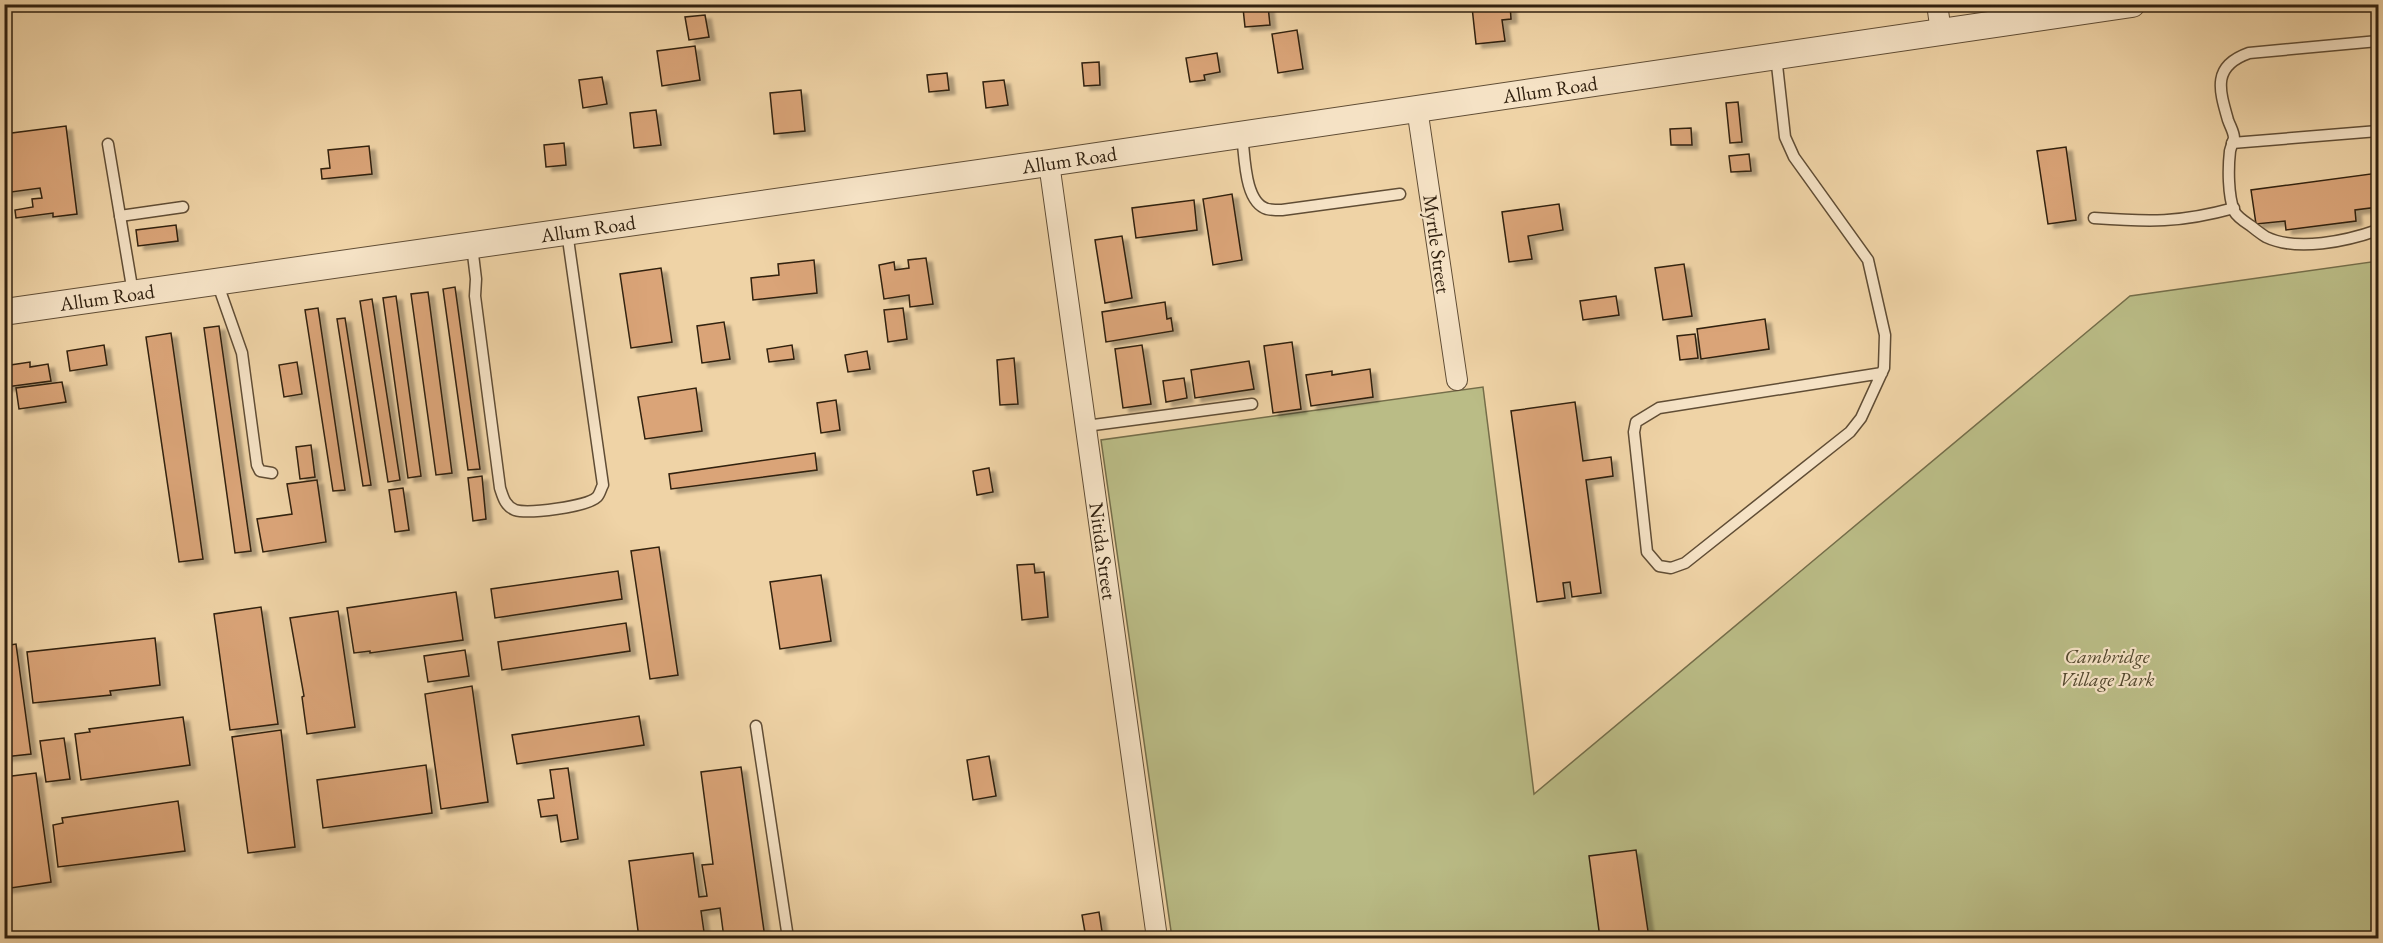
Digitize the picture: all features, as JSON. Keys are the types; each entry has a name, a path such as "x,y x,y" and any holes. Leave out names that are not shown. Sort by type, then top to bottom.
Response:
{"street":[{"path":"1936,4 1941,32"},
{"name":"Allum Road","path":"4,312 1049,163 2132,4"},
{"name":"Myrtle Street","path":"1417,108 1457,380"},
{"name":"Nitida Street","path":"1049,163 1157,939"}],"lane":[{"path":"2379,41 2249,53 2233,59 2225,68 2220,81 2222,99 2234,136 2230,152 2230,191 2235,212 2244,221 2267,238 2292,243 2318,244 2353,239 2379,230"},
{"path":"1776,56 1785,137 1794,157 1868,260 1885,335 1882,373 1862,418 1850,432 1685,563 1671,568 1659,566 1647,552 1634,432 1636,422 1659,408 1882,373"},
{"path":"2232,142 2379,131"},
{"path":"1242,134 1252,195 1267,209 1282,210 1400,194"},
{"path":"108,144 133,294"},
{"path":"120,216 183,207"},
{"path":"2094,218 2160,222 2202,217 2234,208"},
{"path":"472,245 476,279 476,307 500,488 505,502 514,510 527,512 586,504 597,497 603,485 567,232"},
{"path":"217,282 242,353 257,465 261,471 272,473"},
{"path":"1086,426 1252,404"},
{"path":"756,726 788,939"}],"green space":[{"name":"Cambridge Village Park","path":"2378,261 2378,938 1172,938 1101,440 1483,387 1534,794 2130,296"}],"building":[{"path":"1510,4 1511,19 1502,20 1505,41 1476,44 1472,7"},
{"path":"1268,6 1270,25 1245,27 1243,8"},
{"path":"705,15 709,37 689,40 685,17"},
{"path":"1297,30 1303,69 1278,73 1272,34"},
{"path":"695,46 700,80 662,86 657,51"},
{"path":"1217,53 1220,72 1204,75 1205,80 1190,82 1186,58"},
{"path":"1099,62 1100,85 1084,86 1082,63"},
{"path":"947,73 949,90 929,92 927,75"},
{"path":"602,77 607,104 583,108 579,80"},
{"path":"1004,80 1008,105 986,108 983,82"},
{"path":"801,90 805,131 774,134 770,93"},
{"path":"1738,102 1742,142 1730,143 1726,103"},
{"path":"656,110 661,145 634,148 630,113"},
{"path":"66,126 77,214 53,217 53,213 16,218 15,210 33,207 32,199 42,198 40,188 4,193 4,134"},
{"path":"1691,128 1692,145 1671,145 1670,129"},
{"path":"564,143 566,165 546,167 544,145"},
{"path":"369,146 372,174 322,179 321,169 330,168 328,150"},
{"path":"2066,147 2076,220 2048,224 2037,151"},
{"path":"1749,154 1751,171 1731,172 1729,156"},
{"path":"2378,173 2378,207 2355,210 2356,221 2286,230 2285,221 2256,224 2251,190"},
{"path":"1232,194 1242,260 1213,265 1203,199"},
{"path":"1194,200 1197,230 1136,238 1132,208"},
{"path":"1559,204 1563,230 1528,236 1532,259 1509,262 1502,212"},
{"path":"176,225 178,241 138,246 136,230"},
{"path":"1122,236 1132,298 1105,303 1095,240"},
{"path":"926,258 933,304 910,307 909,295 884,299 879,265 894,262 895,270 909,268 908,260"},
{"path":"814,260 817,293 753,300 751,278 779,275 778,264"},
{"path":"1684,264 1692,316 1663,320 1655,268"},
{"path":"661,268 672,342 631,348 620,274"},
{"path":"455,287 480,469 468,470 443,289"},
{"path":"428,292 452,473 436,475 411,294"},
{"path":"396,296 421,476 408,478 383,298"},
{"path":"1616,296 1619,315 1583,320 1580,301"},
{"path":"372,299 400,480 388,482 360,301"},
{"path":"1165,302 1167,319 1171,318 1173,331 1106,342 1102,312"},
{"path":"318,308 345,490 333,491 305,310"},
{"path":"903,308 907,339 888,342 884,310"},
{"path":"345,318 371,485 363,486 337,319"},
{"path":"1765,319 1769,349 1701,359 1697,329"},
{"path":"724,322 730,359 702,363 697,326"},
{"path":"219,326 251,551 235,553 204,328"},
{"path":"171,333 203,559 179,562 146,337"},
{"path":"1695,334 1698,358 1680,360 1677,336"},
{"path":"1292,342 1301,409 1273,413 1264,346"},
{"path":"104,345 107,365 70,371 67,351"},
{"path":"792,345 794,359 769,362 767,349"},
{"path":"1142,345 1151,404 1123,408 1115,349"},
{"path":"867,351 870,369 848,372 845,355"},
{"path":"1014,358 1018,404 1000,405 997,360"},
{"path":"1249,361 1254,389 1195,398 1191,370"},
{"path":"30,362 30,367 48,364 51,381 6,387 4,366"},
{"path":"297,362 302,394 284,397 279,365"},
{"path":"1370,369 1373,397 1311,406 1306,375 1332,371 1332,375"},
{"path":"1184,378 1187,398 1166,402 1163,381"},
{"path":"62,382 66,402 19,409 16,388"},
{"path":"696,388 702,431 645,439 638,397"},
{"path":"836,400 840,430 821,433 817,403"},
{"path":"1575,402 1583,461 1611,457 1613,476 1586,480 1601,593 1572,597 1570,582 1563,583 1565,598 1537,602 1511,411"},
{"path":"311,445 315,477 300,479 296,447"},
{"path":"815,453 817,470 671,489 669,474"},
{"path":"989,468 993,492 977,495 973,471"},
{"path":"482,476 486,519 473,521 468,478"},
{"path":"317,480 326,542 263,552 257,519 292,514 287,484"},
{"path":"403,488 409,530 395,532 389,490"},
{"path":"659,547 678,675 650,679 631,551"},
{"path":"1034,564 1035,573 1044,572 1048,617 1022,620 1017,565"},
{"path":"618,571 622,599 495,618 491,589"},
{"path":"821,575 831,641 780,649 770,582"},
{"path":"456,592 463,640 370,653 370,651 354,653 347,608"},
{"path":"261,607 278,724 230,730 214,614"},
{"path":"338,611 355,727 307,734 302,697 304,696 290,618"},
{"path":"626,623 630,651 502,670 498,642"},
{"path":"155,638 160,685 110,691 111,695 33,703 27,652"},
{"path":"16,644 31,754 4,757 4,646"},
{"path":"465,650 469,676 428,682 424,656"},
{"path":"472,686 488,802 441,809 425,694"},
{"path":"639,716 644,745 517,764 512,735"},
{"path":"183,717 190,765 81,780 75,734 90,732 89,729"},
{"path":"281,730 295,847 248,853 232,737"},
{"path":"64,738 70,779 46,782 40,741"},
{"path":"989,756 996,796 973,800 967,760"},
{"path":"426,765 432,813 323,828 317,780"},
{"path":"741,767 765,938 724,938 720,908 701,911 704,932 639,938 629,861 693,853 699,897 707,896 702,865 713,864 701,772"},
{"path":"568,768 578,839 561,842 557,815 541,817 538,800 554,798 550,770"},
{"path":"36,773 51,882 4,889 4,777"},
{"path":"178,801 185,851 58,867 53,825 63,823 62,818"},
{"path":"1636,850 1649,938 1600,938 1589,856"},
{"path":"1099,912 1103,938 1086,938 1082,915"}]}
